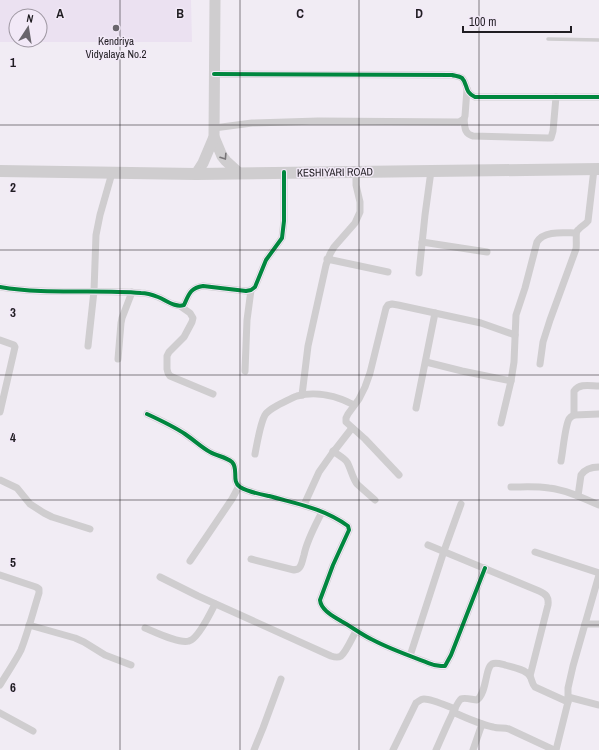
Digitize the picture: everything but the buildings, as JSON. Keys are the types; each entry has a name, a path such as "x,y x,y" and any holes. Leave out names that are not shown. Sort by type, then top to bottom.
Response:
{"main road":[{"name":"KESHIYARI ROAD","path":"0,171 196,174 596,169"}],"street":[{"path":"215,0 214,133 222,156 239,173"},
{"path":"214,74 452,75 461,78 464,81 469,93 472,96 481,98 599,97"},
{"path":"467,89 464,119 466,133 473,136 550,138 553,131 556,97"},
{"path":"214,133 252,123 318,121 455,123 464,119"},
{"path":"196,174 214,133"},
{"path":"501,423 514,362 516,315 537,242 542,236 548,234 576,233 586,224 588,221 596,169"},
{"path":"419,273 425,215 432,171"},
{"path":"180,306 184,305 192,290 196,287 203,286 246,291 255,287 266,260 282,238 284,221 284,172"},
{"path":"302,395 308,346 327,259 334,247 355,223 360,212 356,172"},
{"path":"88,346 94,291 96,235 112,173"},
{"path":"540,364 543,342 548,326 576,249 576,233"},
{"path":"422,242 487,252"},
{"path":"327,259 388,272"},
{"path":"0,287 25,291 145,293 157,296 180,306 190,313 193,318 184,337 167,356 168,373 170,376 213,394"},
{"path":"245,371 251,290"},
{"path":"118,360 122,318 132,292"},
{"path":"400,475 346,422 348,414 365,387 388,305 398,305 481,323 515,335"},
{"path":"416,408 435,313"},
{"path":"0,340 10,343 15,347 0,412"},
{"path":"426,362 511,381"},
{"path":"561,461 569,420 574,414 574,391 578,386 599,386"},
{"path":"255,454 263,420 266,414 274,407 295,397 312,394 331,396 345,400 354,405"},
{"path":"148,414 184,433 209,452 234,464 235,480 236,484 239,486 317,509 348,526 349,530 332,565 320,604 327,612 373,640 410,656 445,666 451,655 485,568"},
{"path":"574,414 599,414"},
{"path":"304,505 319,472 333,451 352,428"},
{"path":"333,451 347,463 354,481 375,500"},
{"path":"578,496 581,475 583,472 592,467 599,467"},
{"path":"0,480 17,488 30,504 44,513 90,529"},
{"path":"190,561 232,499 239,486"},
{"path":"511,487 549,488 578,496 599,505"},
{"path":"410,656 461,504"},
{"path":"250,559 298,570 302,564 306,545 322,512"},
{"path":"428,544 545,594 549,600 530,676 532,684 535,687 568,699 599,706"},
{"path":"393,750 416,704 420,700 424,699 431,700 482,724 499,729 509,729 555,750 568,699 568,688 573,666 599,574 535,552"},
{"path":"0,575 31,584 39,589 30,624 16,660 0,685"},
{"path":"160,577 215,604 331,656 341,656 356,630"},
{"path":"145,628 177,641 189,641 196,636 215,604"},
{"path":"30,624 75,638 105,655 131,665"},
{"path":"585,624 599,624"},
{"path":"436,750 460,700 477,700 480,698 491,665 502,664 523,671 530,676"},
{"path":"254,750 281,679"},
{"path":"0,713 34,731"},
{"path":"473,750 482,724"}],"lane":[{"path":"548,39 599,40"}],"shaded area":[{"name":"Kendriya Vidyalaya No.2","path":"0,0 191,0 192,42 48,42 48,8 8,8 8,42 0,42"}],"cycle path":[{"path":"214,74 452,75 462,78 469,93 475,97 599,97"},
{"path":"0,287 35,291 143,293 161,298 174,305 181,306 184,305 190,292 195,288 203,286 246,291 251,290 255,287 266,260 282,238 284,221 284,172"},
{"path":"147,414 180,431 210,452 232,462 235,468 236,482 240,487 254,493 300,504 329,515 348,526 349,530 333,565 320,600 321,604 325,610 334,617 365,636 388,647 434,665 445,666 451,655 485,568"}],"place":[{"name":"Kendriya Vidyalaya No.2","path":"116,28"}]}
